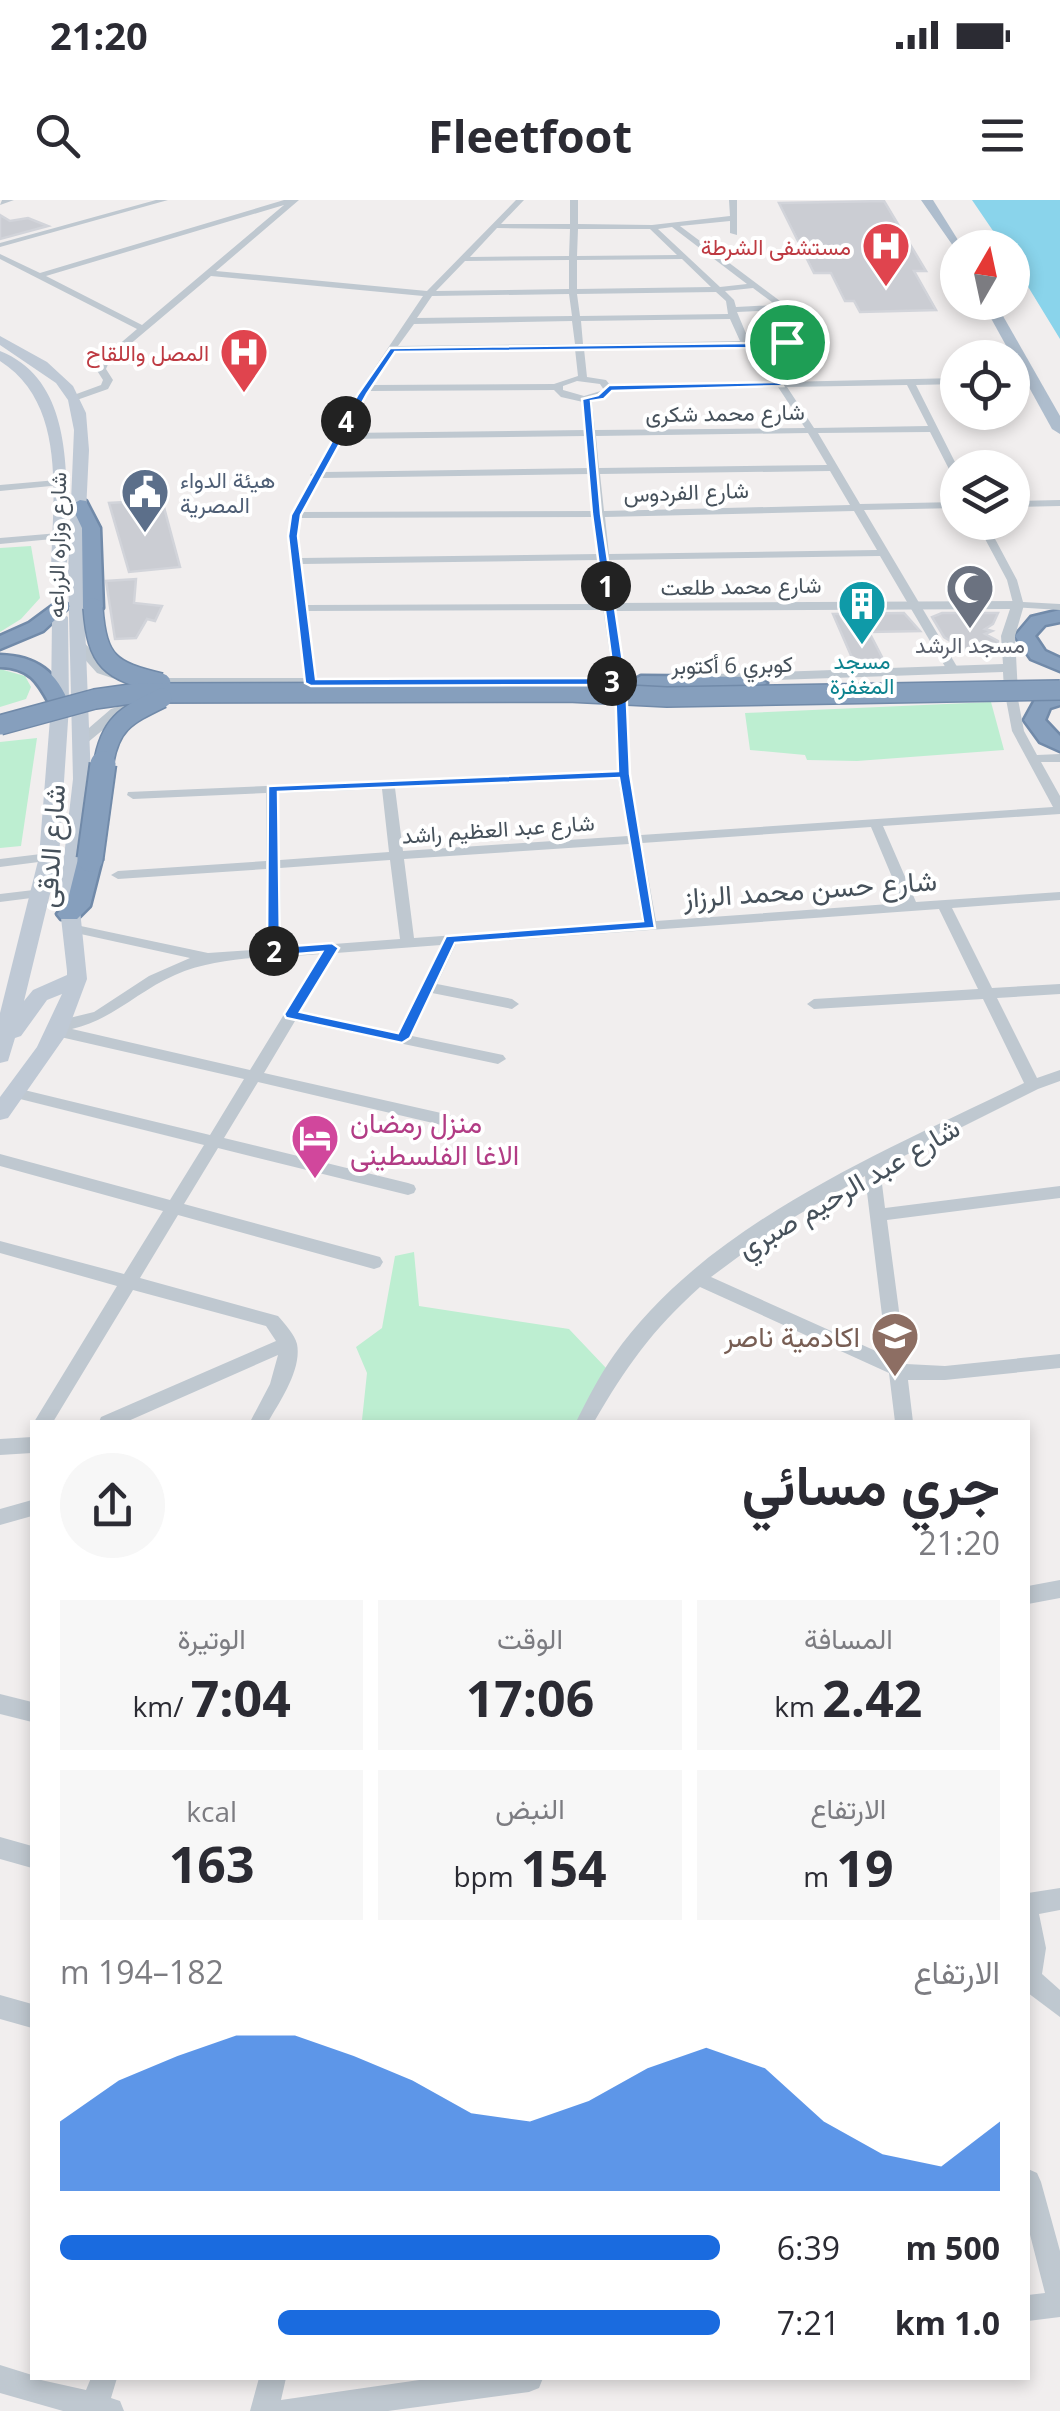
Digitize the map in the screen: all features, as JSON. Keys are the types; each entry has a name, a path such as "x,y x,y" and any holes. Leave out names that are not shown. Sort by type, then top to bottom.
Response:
{"highway":[{"path":"80,505 90,528 95,643 108,665 178,691"},
{"path":"0,643 36,627 60,606"},
{"path":"1056,613 1031,625 1026,643 1038,655 1060,665"},
{"path":"0,661 31,664 45,672 60,706"},
{"path":"628,688 1060,679"},
{"name":"كوبري 6 أكتوبر","path":"178,691 568,686 678,690 1060,679"},
{"path":"0,716 101,688 178,691"},
{"path":"628,688 664,705 1060,694"},
{"path":"0,726 95,698 178,691"},
{"path":"72,921 90,860 106,740 128,715 178,691"},
{"name":"كوبري 6 أكتوبر","path":"178,691 568,692 667,698 1060,694"},
{"path":"1060,694 1042,704 1034,720 1047,738 1060,745"}],"main road":[{"path":"928,200 946,230"},
{"path":"942,200 961,230"},
{"path":"998,320 1060,429"},
{"path":"1017,320 1040,359"},
{"path":"0,340 43,363 77,404"},
{"name":"شارع وزاره الزراعه","path":"0,355 20,369 43,396 52,420 57,483 60,706"},
{"path":"43,396 77,404"},
{"path":"52,420 77,404"},
{"name":"شارع وزاره الزراعه","path":"77,404 80,505 76,542 82,740"},
{"name":"شارع الدقى","path":"3,1049 49,857 60,706"},
{"name":"شارع الدقى","path":"0,1112 57,1029 77,979 72,921 82,740"},
{"path":"3,1049 40,996 77,979"}],"street":[{"path":"0,202 10,200"},
{"path":"0,245 164,200"},
{"path":"241,200 262,209"},
{"path":"38,276 296,200"},
{"path":"77,404 105,387 108,380 102,365 141,328 296,200"},
{"path":"311,683 293,536 296,515 315,474 366,388 430,294 520,200"},
{"path":"574,200 573,292 584,378"},
{"path":"732,200 734,233"},
{"path":"497,226 652,227 733,218"},
{"path":"674,225 786,307 792,316 784,329 796,359 767,365"},
{"path":"652,227 730,300 747,345 767,365 811,430 953,670"},
{"path":"0,256 141,328"},
{"path":"465,259 684,257"},
{"path":"208,273 430,294 722,290 757,285"},
{"path":"411,321 732,313 786,307"},
{"path":"760,334 780,363"},
{"path":"393,349 787,342"},
{"path":"558,388 563,382 584,378 598,380 609,388 940,381"},
{"path":"910,382 944,450"},
{"path":"366,388 558,388 569,398 587,399 601,397 609,388"},
{"path":"587,399 596,514 609,607 628,688 624,774 650,925"},
{"name":"شارع محمد شكرى","path":"338,436 933,428"},
{"path":"315,474 834,468"},
{"path":"0,488 57,483"},
{"path":"1030,504 1060,503"},
{"name":"شارع الفردوس","path":"296,515 596,514 940,505"},
{"path":"0,541 58,536"},
{"path":"991,540 1012,580 1018,605 1008,636 1013,715 1031,759 1060,809"},
{"path":"296,560 885,553"},
{"name":"شارع محمد طلعت","path":"302,608 913,603 1018,605 1056,613"},
{"path":"78,644 91,664 117,678 1011,694"},
{"path":"178,691 628,688 1009,668"},
{"path":"82,740 116,712 201,682"},
{"path":"1031,759 1060,758"},
{"path":"133,795 624,774"},
{"path":"388,784 407,942"},
{"path":"272,788 274,952"},
{"name":"شارع عبد العظيم راشد","path":"118,875 1060,809"},
{"path":"875,822 911,906"},
{"path":"0,863 49,857"},
{"path":"0,898 42,893"},
{"name":"شارع حسن محمد الرزاز","path":"57,1029 100,1018 155,978 205,958 1060,896"},
{"path":"943,904 1033,1085"},
{"name":"شارع حسن محمد الرزاز","path":"72,921 205,958"},
{"path":"402,1038 451,939"},
{"path":"44,1420 332,948"},
{"path":"428,986 512,1004"},
{"path":"814,1004 1060,989"},
{"path":"291,1014 498,1059"},
{"path":"57,1029 450,1121"},
{"name":"شارع عبد الرحيم صبري","path":"586,1420 623,1359 698,1278 748,1239 872,1167 1033,1085 1060,1076"},
{"path":"16,1093 408,1188"},
{"path":"0,1160 374,1262"},
{"path":"872,1167 904,1420"},
{"path":"878,1215 1060,1192"},
{"path":"0,1247 272,1320 288,1343 282,1376 259,1420"},
{"path":"698,1278 907,1373 1060,1361"},
{"path":"113,1420 288,1343"},
{"path":"0,1447 30,1443"},
{"path":"0,1518 30,1509"},
{"path":"1030,1595 1060,1589"},
{"path":"0,1704 30,1709"},
{"path":"0,1848 30,1856"},
{"path":"1030,1904 1060,1899"},
{"path":"1030,1922 1036,1942 1030,1970"},
{"path":"1030,1982 1060,2006"},
{"path":"0,2007 30,2015"},
{"path":"1030,2189 1060,2301 1030,2308"},
{"path":"0,2379 99,2410 104,2380"},
{"path":"264,2411 272,2380"},
{"path":"288,2411 514,2380"}],"green space":[{"path":"31,546 40,598 21,619 0,632 0,548"},
{"path":"0,669 25,676 31,687 26,699 0,707"},
{"path":"991,702 1004,750 857,761 807,760 805,755 750,750 745,713"},
{"path":"37,738 21,846 0,848 0,742"},
{"path":"414,1252 419,1306 569,1329 606,1368 584,1420 362,1420 367,1373 356,1347 382,1328 395,1256"}],"water":[{"path":"972,200 1060,200 1060,339 1030,290 1030,230 992,230"}],"building":[{"path":"884,201 926,271 914,271 936,310 860,312 854,301 845,301 831,273 814,273 779,203"},
{"path":"0,215 10,221 28,218 48,226 0,239"},
{"name":"هيئة الدواء المصرية","path":"162,500 180,567 129,572 109,503"},
{"path":"136,579 134,603 162,606 155,621 147,619 136,638 115,639 106,581"},
{"name":"مسجد المغفرة","path":"904,613 920,631 869,632 883,659 853,660 833,614"},
{"name":"مسجد الرشد","path":"942,613 998,613 993,624 985,629 992,631 985,634 998,641 998,645 971,654 944,637 932,617"}],"place":[{"name":"مستشفى الشرطة","path":"886,288"},
{"name":"المصل واللقاح","path":"244,394"},
{"name":"هيئة الدواء المصرية","path":"145,534"},
{"name":"مسجد الرشد","path":"970,630"},
{"name":"مسجد المغفرة","path":"862,646"},
{"name":"منزل رمضان الاغا الفلسطينى","path":"315,1180"},
{"name":"اكادمية ناصر","path":"895,1378"}],"route":[{"path":"787,342 748,346 393,349 315,474 296,515 293,536 311,683 620,682 623,739 624,774 650,925 451,939 402,1038 291,1014 332,948 274,952 272,788 624,774 620,682 596,514 587,399 601,397 609,388 780,384 767,365 796,360 787,342"}]}
